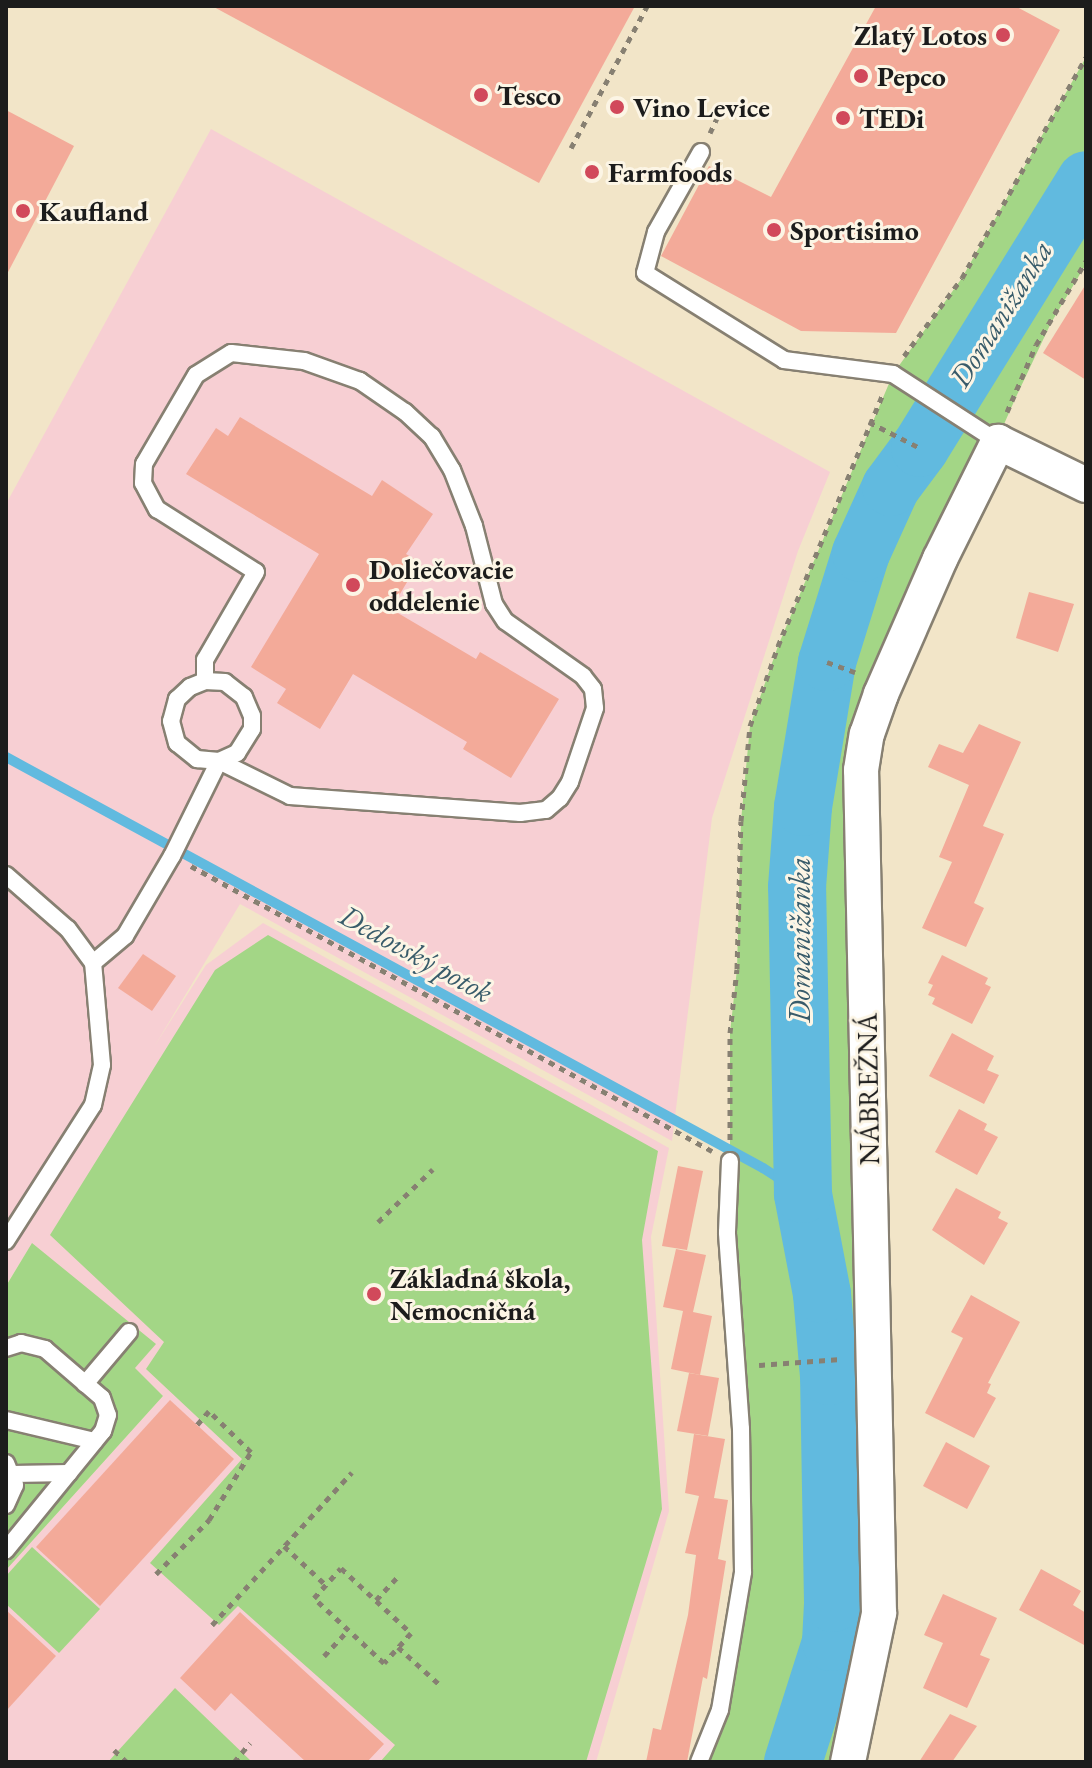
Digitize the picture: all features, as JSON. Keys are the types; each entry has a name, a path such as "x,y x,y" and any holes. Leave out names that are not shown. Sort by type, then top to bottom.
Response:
{"street":[{"path":"998,442 1086,485"},
{"name":"NÁBREŽNÁ","path":"848,1762 879,1613 861,770 867,734 881,694 940,559 998,442"}],"lane":[{"path":"701,152 656,232 645,273 784,360 893,374 998,442"},
{"path":"93,963 125,936 176,848 219,761 237,753 247,743 252,716 244,697 225,682 205,681 190,687 177,699 171,721 177,743 197,759 219,761 290,796 309,800 520,813 546,810 570,782 595,708 593,689 583,676 505,621 494,604 474,526 452,470 432,437 405,412 360,381 304,361 231,353 196,375 144,464 143,483 157,509 256,572 205,660 205,681"},
{"path":"6,875 68,929 93,963 102,1065 93,1105 6,1241"},
{"path":"699,1762 720,1710 743,1572 741,1429 727,1232 730,1161"},
{"path":"85,1384 129,1332"},
{"path":"6,1348 21,1343 45,1349 102,1398 108,1415 95,1441 8,1542"},
{"path":"6,1420 95,1441"},
{"path":"6,1505 15,1485 9,1468 69,1473"}],"path":[{"path":"571,148 647,6"},
{"path":"176,848 730,1161 730,1033 737,969 741,821 750,726 778,646 869,422 893,374 962,278 1027,169 1086,57"},
{"path":"998,442 1011,398 1036,345 1086,261"},
{"path":"869,422 920,448"},
{"path":"378,1222 433,1169"},
{"path":"735,1367 873,1357"},
{"path":"156,1574 209,1520 251,1452 209,1411 197,1425"},
{"path":"212,1625 352,1472"},
{"path":"284,1546 326,1585"},
{"path":"341,1568 411,1633 384,1663 314,1598 326,1585 341,1568"},
{"path":"376,1600 399,1575"},
{"path":"324,1656 348,1630"},
{"path":"398,1647 439,1684"},
{"path":"234,1762 250,1743"},
{"path":"114,1750 127,1762"}],"shaded area":[{"path":"211,129 830,472 798,551 712,818 672,1141 240,904 154,1047 206,965 263,923 669,1148 651,1237 669,1511 596,1762 6,1762 6,1570 163,1396 134,1368 155,1344 32,1244 6,1285 6,504"}],"green space":[{"path":"1086,57 1086,264 1051,323 1016,397 867,734 879,1613 848,1762 699,1762 720,1710 743,1572 730,1161 730,1033 737,969 741,821 750,726 778,646 893,374 962,278"},
{"name":"Základná škola, Nemocničná","path":"268,935 658,1151 642,1240 662,1509 586,1762 380,1762 395,1745 238,1606 219,1625 150,1563 242,1459 146,1369 164,1342 50,1235 215,970"},
{"path":"32,1243 156,1344 135,1368 163,1396 6,1570 6,1286"},
{"path":"32,1547 100,1609 59,1653 6,1604 6,1576"},
{"path":"175,1688 252,1762 108,1762"}],"building":[{"name":"Tesco","path":"212,6 635,6 539,183"},
{"path":"876,6 1015,6 1060,30 896,333 801,331 661,256 709,166 771,197"},
{"name":"Kaufland","path":"6,110 74,146 6,276"},
{"path":"1086,284 1086,380 1043,353"},
{"name":"Doliečovacie oddelenie","path":"240,417 372,496 382,480 433,514 406,554 419,562 391,609 476,659 480,652 559,699 511,778 463,749 467,742 353,674 320,729 277,703 286,689 251,667 319,554 186,474 216,428 228,436"},
{"path":"1029,592 1074,604 1058,652 1016,638"},
{"path":"979,724 1021,742 983,826 1004,834 974,903 984,908 966,947 922,928 952,862 939,857 969,785 928,767 939,744 963,753"},
{"path":"143,954 176,976 152,1011 118,988"},
{"path":"942,955 988,978 985,984 991,987 972,1024 932,1004 935,998 928,995 933,985 928,983"},
{"path":"952,1033 994,1056 987,1070 999,1075 984,1104 929,1076"},
{"path":"959,1109 987,1124 984,1130 998,1137 977,1175 935,1152"},
{"path":"678,1166 703,1171 687,1250 662,1246"},
{"path":"956,1188 1001,1212 998,1218 1008,1223 984,1265 932,1230"},
{"path":"676,1249 706,1255 693,1312 712,1316 700,1375 671,1369 683,1311 663,1307"},
{"path":"971,1295 1020,1322 988,1383 991,1384 987,1393 996,1398 974,1438 925,1413 963,1338 951,1332"},
{"path":"689,1373 719,1378 708,1436 677,1431"},
{"path":"170,1400 234,1459 100,1606 36,1547"},
{"path":"694,1434 725,1439 714,1498 728,1500 718,1559 726,1561 707,1679 703,1677 687,1762 646,1762 653,1728 661,1730 688,1615 696,1555 685,1553 699,1496 685,1493"},
{"path":"946,1442 990,1466 967,1509 923,1486"},
{"path":"1041,1569 1081,1591 1073,1605 1086,1613 1086,1646 1019,1610"},
{"path":"943,1594 997,1618 980,1655 990,1659 967,1708 923,1688 943,1643 924,1635"},
{"path":"6,1610 56,1656 6,1711"},
{"path":"240,1612 384,1744 367,1762 306,1762 231,1693 215,1711 180,1678"},
{"path":"950,1714 977,1726 952,1762 919,1762"}],"waterway":[{"name":"Domanižanka","path":"793,1762 831,1642 833,1603 829,1376 822,1294 803,1194 797,887 803,807 827,662 861,553 891,487 920,448 1086,180"},
{"name":"Dedovský potok","path":"6,757 763,1168 803,1194"}],"place":[{"name":"Zlatý Lotos","path":"1003,35"},
{"name":"Pepco","path":"861,76"},
{"name":"Tesco","path":"481,95"},
{"name":"Vino Levice","path":"617,107"},
{"name":"TEDi","path":"843,118"},
{"name":"Farmfoods","path":"592,172"},
{"name":"Kaufland","path":"23,211"},
{"name":"Sportisimo","path":"774,230"},
{"name":"Doliečovacie oddelenie","path":"353,585"},
{"name":"Základná škola, Nemocničná","path":"374,1294"}]}
